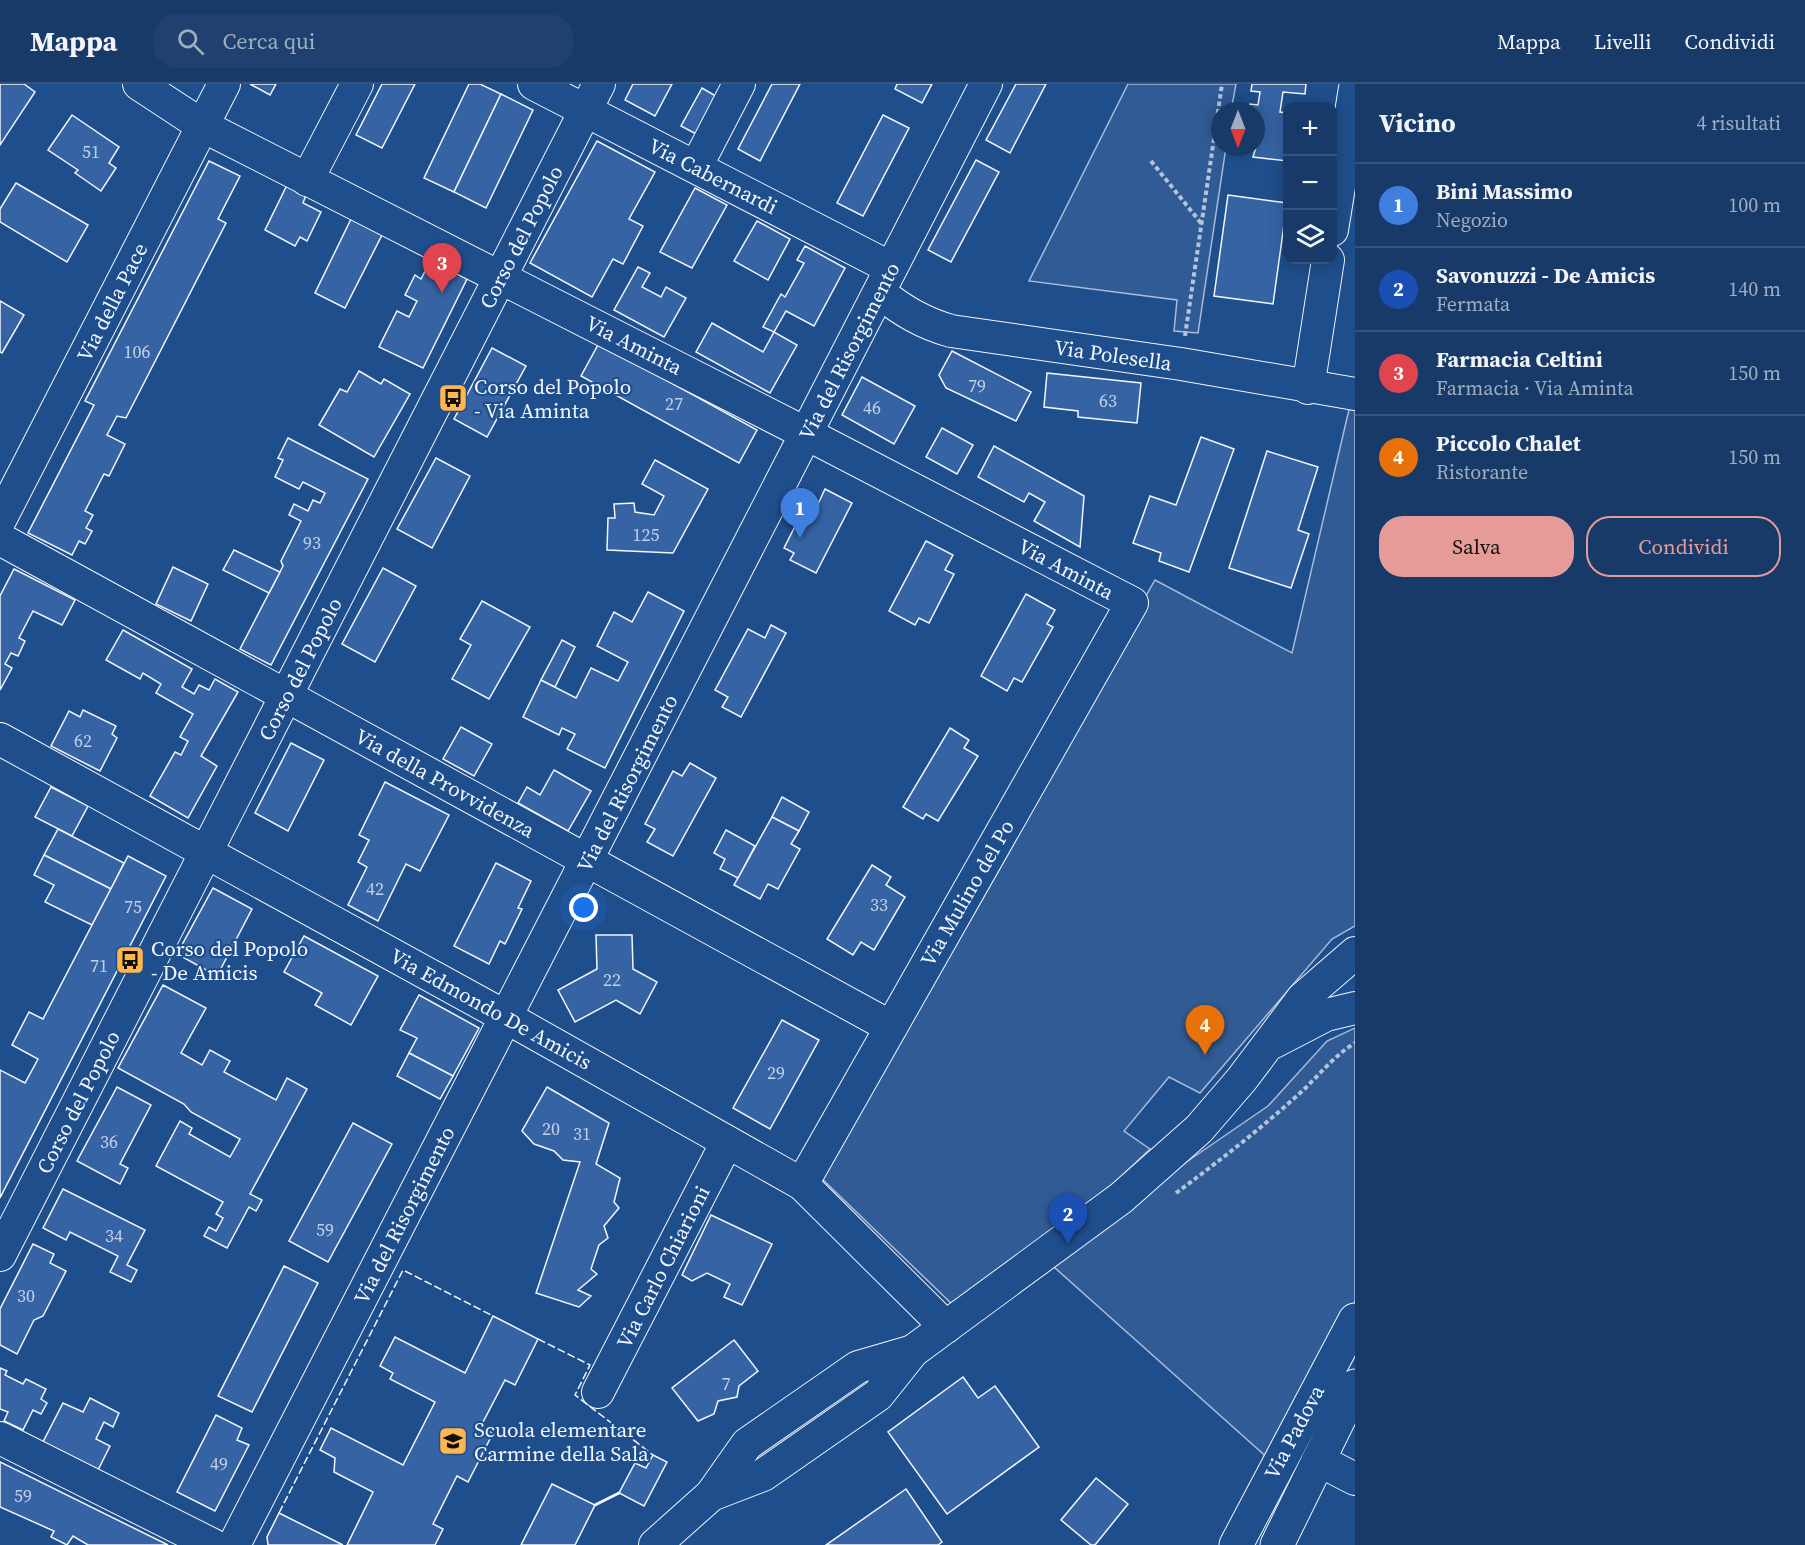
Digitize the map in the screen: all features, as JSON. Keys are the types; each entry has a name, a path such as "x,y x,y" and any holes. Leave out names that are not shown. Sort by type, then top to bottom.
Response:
{"main road":[{"name":"Via Padova","path":"1236,1545 1355,1320"},
{"name":"Via Padova","path":"1277,1545 1355,1386"},
{"path":"1287,1445 1318,1460"}],"street":[{"name":"Via Aminta","path":"139,84 203,126 807,434 1132,603"},
{"name":"Via della Pace","path":"0,520 224,84"},
{"path":"307,180 357,84"},
{"name":"Via Cabernardi","path":"534,84 593,97 696,167 885,280"},
{"path":"696,167 739,84"},
{"name":"Via del Risorgimento","path":"234,1545 986,84"},
{"path":"1335,210 1355,88"},
{"name":"Corso del Popolo","path":"0,1254 593,97"},
{"path":"1308,388 1327,264"},
{"name":"Via Polesella","path":"885,280 905,313 926,324 951,331 1181,364 1308,388 1355,394"},
{"name":"Via della Provvidenza","path":"0,539 891,1027"},
{"name":"Via Mulino del Po","path":"802,1184 1132,603"},
{"name":"Via Edmondo De Amicis","path":"0,739 506,1017 802,1184 946,1327"},
{"path":"655,1545 711,1495 747,1444 858,1367 913,1351 1121,1198 1198,1129 1268,1045 1303,998 1348,962"},
{"path":"1268,1045 1326,1016 1355,1008"},
{"name":"Via Carlo Chiarioni","path":"598,1392 728,1142"},
{"path":"0,1438 213,1545"},
{"path":"1318,1460 1355,1479"}],"path":[{"path":"1181,364 1222,84"},
{"path":"1151,160 1202,223"},
{"path":"1146,1176 1166,1200 1230,1153 1300,1094 1326,1065 1355,1043"}],"shaded area":[{"path":"1128,84 1236,84 1233,102 1211,102 1211,156 1225,156 1198,333 1174,331 1177,300 1029,281"},
{"path":"1351,401 1355,402 1355,926 1332,939 1200,1093 1169,1077 1124,1131 1150,1149 1107,1190 954,1306 817,1174 1155,580 1292,653"},
{"path":"1355,1028 1355,1301 1270,1460 1045,1259 1268,1106 1327,1041"}],"building":[{"path":"0,84 24,84 35,92 0,145"},
{"path":"250,84 276,84 270,95"},
{"path":"382,84 415,84 382,148 356,135"},
{"path":"469,84 480,84 501,94 454,192 424,178"},
{"path":"633,84 672,84 655,116 625,100"},
{"path":"772,84 800,84 760,161 738,149"},
{"path":"897,84 932,84 922,103 895,89"},
{"path":"1016,84 1046,84 1010,153 986,140"},
{"path":"1252,84 1306,84 1305,94 1283,92 1280,112 1283,112 1283,160 1253,157 1265,156 1265,102 1258,102 1260,92 1251,91"},
{"path":"702,88 719,98 698,135 681,126"},
{"path":"501,94 533,110 486,208 454,192"},
{"path":"72,115 119,147 109,163 116,168 101,191 75,173 78,170 48,150"},
{"path":"883,115 909,128 863,216 837,203"},
{"path":"597,141 655,172 629,219 643,226 623,264 613,259 592,297 530,263"},
{"path":"976,160 999,172 951,262 928,250"},
{"path":"209,161 240,176 218,219 226,223 126,418 117,416 107,435 125,444 109,476 104,474 85,511 93,515 86,528 92,531 85,544 79,541 72,555 28,533 94,405 85,401"},
{"path":"16,183 88,225 67,262 0,222 0,209"},
{"path":"287,185 306,195 303,203 321,212 307,241 300,237 295,246 265,230"},
{"path":"695,188 727,205 692,268 660,252"},
{"path":"1228,195 1283,202 1283,232 1273,304 1214,296"},
{"path":"352,217 383,233 345,308 315,293"},
{"path":"757,221 790,239 768,280 734,261"},
{"path":"805,246 845,268 814,326 786,311 774,332 763,327 781,294 785,297 804,263 797,260"},
{"path":"431,260 467,279 423,368 379,347 397,311 409,317 417,301 405,295 415,275 421,279"},
{"path":"638,267 650,273 642,287 661,297 666,287 686,298 664,337 614,310"},
{"path":"0,301 24,315 2,353 0,352"},
{"path":"712,323 763,352 774,332 797,345 770,393 696,352"},
{"path":"599,343 757,430 739,463 581,376"},
{"path":"492,348 526,366 487,437 454,419"},
{"path":"952,351 1031,392 1016,421 946,388 939,375"},
{"path":"359,371 381,384 384,379 410,394 374,457 319,425 340,389 347,392"},
{"path":"1047,373 1141,383 1137,423 1078,417 1078,411 1044,407"},
{"path":"862,377 915,406 894,444 842,415"},
{"path":"942,428 973,445 957,474 926,457"},
{"path":"1201,437 1234,449 1189,572 1159,561 1161,553 1133,543 1150,496 1176,505"},
{"path":"288,438 368,479 271,665 240,649 283,566 281,561 301,521 289,515 294,504 308,511 313,500 320,503 325,493 303,482 299,489 275,477 283,460 278,458"},
{"path":"994,446 1084,496 1080,547 1034,521 1045,502 1029,493 1024,502 978,477"},
{"path":"1267,451 1318,467 1298,530 1309,534 1291,588 1229,568"},
{"path":"436,458 470,476 432,548 397,529"},
{"path":"655,460 708,489 673,553 607,550 608,518 615,518 614,504 634,503 635,512 654,515 664,496 642,484"},
{"path":"825,489 852,503 816,573 790,560 794,553 784,548 809,499 818,504"},
{"path":"926,541 953,555 945,570 954,574 929,623 919,618 915,625 889,611"},
{"path":"234,550 280,572 269,593 223,570"},
{"path":"173,567 208,584 191,621 156,604"},
{"path":"383,568 416,586 375,662 342,644"},
{"path":"14,569 75,600 62,625 33,611 19,638 25,641 18,656 11,653 5,664 12,668 0,690 0,596"},
{"path":"648,592 684,611 605,768 567,749 575,734 562,728 559,735 523,717 541,680 576,698 591,668 618,681 628,662 597,646 614,612 632,622"},
{"path":"1026,594 1055,610 1047,624 1053,627 1022,682 1014,678 1007,691 981,676"},
{"path":"482,601 530,627 489,699 452,679 471,645 460,639"},
{"path":"771,625 786,633 741,717 722,707 728,697 715,690 748,629 765,638"},
{"path":"123,630 192,669 182,687 194,694 199,685 209,690 215,679 238,692 201,756 217,766 188,818 150,796 175,752 181,755 188,741 180,737 193,714 156,693 161,684 143,673 140,679 106,660"},
{"path":"562,640 575,647 555,687 541,680"},
{"path":"83,710 116,726 112,734 117,738 100,771 51,746 69,711 80,717"},
{"path":"461,727 492,744 474,776 443,759"},
{"path":"950,728 969,740 964,748 978,756 938,821 926,814 923,819 903,807"},
{"path":"291,743 324,760 288,831 255,813"},
{"path":"690,763 716,778 673,856 647,842 655,829 645,824 673,771 682,776"},
{"path":"554,770 591,791 568,831 518,803 527,787 540,795"},
{"path":"385,782 449,815 420,871 406,864 378,921 348,905 367,867 358,862 369,840 359,835"},
{"path":"51,787 88,806 72,836 35,817"},
{"path":"782,797 809,812 799,831 772,817"},
{"path":"772,817 799,831 791,844 800,849 778,889 768,884 760,899 734,885"},
{"path":"58,829 124,863 111,889 44,855"},
{"path":"726,830 755,846 738,878 720,869 725,859 714,853"},
{"path":"44,855 111,889 92,925 45,902 54,885 34,875"},
{"path":"128,856 166,876 0,1198 0,1070 25,1083 38,1059 12,1045 29,1012 43,1019"},
{"path":"496,863 531,881 518,908 522,909 505,944 500,941 489,964 454,946"},
{"path":"872,865 891,877 886,885 905,897 874,950 861,942 853,955 827,939"},
{"path":"213,888 252,909 217,976 177,954"},
{"path":"596,935 632,935 633,969 657,982 640,1014 616,1000 575,1022 558,990 597,969"},
{"path":"304,936 378,976 351,1025 315,1005 322,993 284,972"},
{"path":"163,985 206,1008 181,1053 202,1065 210,1050 230,1061 224,1072 276,1100 287,1078 307,1089 250,1194 262,1200 256,1211 249,1207 227,1248 204,1236 209,1227 216,1231 223,1218 216,1214 223,1202 156,1166 180,1121 192,1128 189,1134 230,1157 240,1139 191,1112 184,1104 118,1068"},
{"path":"419,995 479,1028 453,1076 409,1053 417,1038 400,1030"},
{"path":"782,1020 819,1040 770,1129 733,1108"},
{"path":"409,1053 453,1076 440,1099 397,1076"},
{"path":"117,1087 151,1105 120,1164 128,1168 120,1184 77,1161"},
{"path":"547,1087 609,1123 596,1164 620,1178 614,1202 619,1208 604,1226 608,1238 599,1245 591,1269 597,1274 578,1290 591,1296 579,1307 536,1293 580,1162 563,1160 554,1151 534,1144 522,1131"},
{"path":"353,1123 392,1144 328,1262 289,1241"},
{"path":"63,1189 145,1230 127,1265 137,1270 131,1282 110,1272 118,1256 70,1232 66,1240 43,1228"},
{"path":"711,1215 772,1244 742,1305 724,1297 730,1284 707,1273 692,1281 682,1275"},
{"path":"33,1244 54,1254 50,1263 66,1271 43,1316 34,1320 17,1354 0,1345 0,1309"},
{"path":"284,1266 318,1283 252,1412 218,1396"},
{"path":"493,1316 538,1339 515,1385 505,1380 481,1426 493,1433 468,1482 457,1476 433,1524 443,1529 435,1545 347,1545 373,1492 334,1472 335,1458 320,1450 331,1428 403,1465 435,1402 390,1379 393,1373 380,1366 395,1337 465,1373"},
{"path":"734,1340 758,1371 739,1386 737,1397 718,1401 714,1414 698,1421 672,1388"},
{"path":"0,1368 7,1371 5,1375 23,1384 26,1379 46,1389 41,1399 47,1403 41,1414 33,1410 23,1430 4,1421 8,1412 0,1409"},
{"path":"963,1377 978,1398 995,1386 1039,1447 947,1514 888,1432"},
{"path":"90,1398 119,1413 113,1427 104,1422 96,1439 110,1446 98,1470 43,1442 63,1403 83,1412"},
{"path":"216,1415 242,1428 237,1440 249,1445 215,1511 177,1492"},
{"path":"653,1455 667,1462 644,1506 619,1493 635,1463 646,1468"},
{"path":"0,1462 168,1545 88,1545 73,1536 67,1545 51,1537 54,1531 0,1507"},
{"path":"1096,1478 1128,1504 1095,1545 1091,1545 1061,1520"},
{"path":"552,1484 595,1505 575,1545 521,1545"},
{"path":"906,1489 942,1542 938,1545 826,1545"},
{"path":"279,1513 343,1545 268,1545 267,1537"}],"fence":[{"path":"279,1513 403,1270 493,1316"},
{"path":"538,1339 590,1365 575,1395 653,1455"}],"wall":[{"path":"595,1505 619,1493"}],"place":[{"name":"Farmacia Celtini","path":"442,293"},
{"name":"Corso del Popolo - Via Aminta","path":"453,398"},
{"name":"Bini Massimo","path":"800,538"},
{"name":"Corso del Popolo - De Amicis","path":"130,960"},
{"name":"Piccolo Chalet","path":"1205,1055"},
{"name":"Savonuzzi - De Amicis","path":"1068,1244"},
{"name":"Scuola elementare Carmine della Sala","path":"453,1441"}]}
